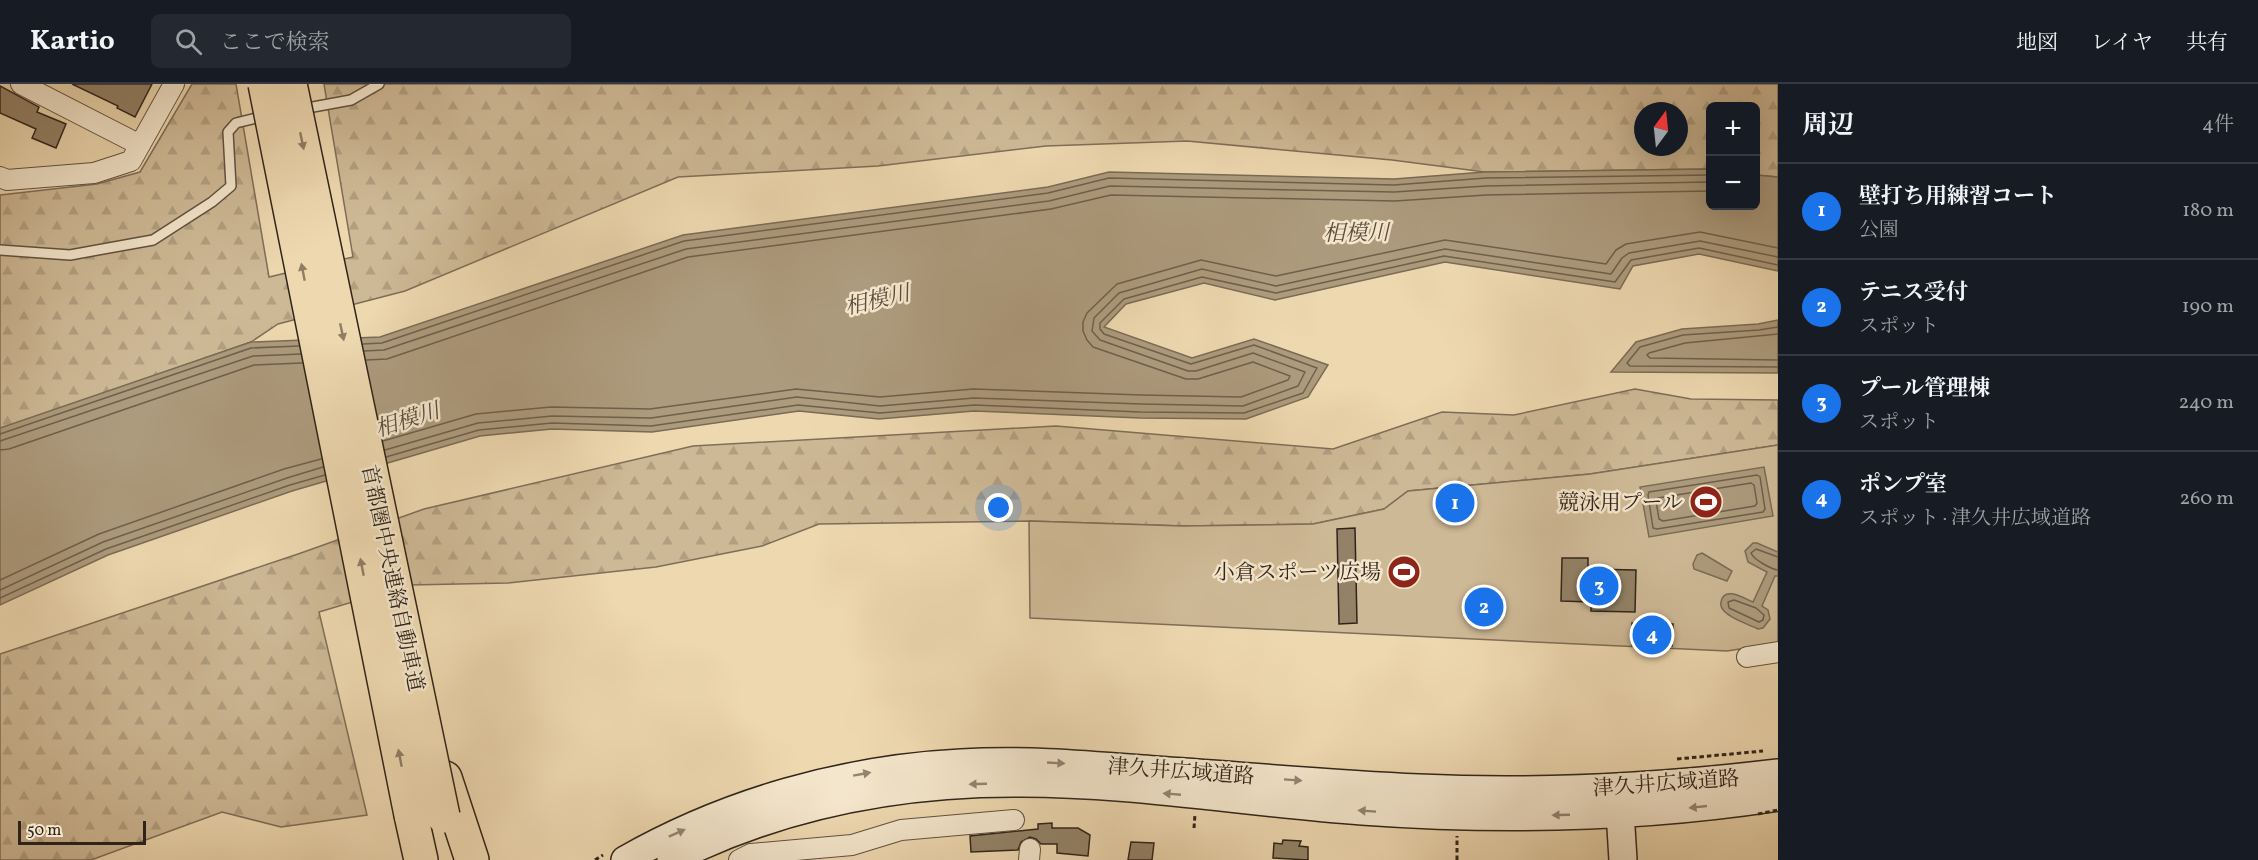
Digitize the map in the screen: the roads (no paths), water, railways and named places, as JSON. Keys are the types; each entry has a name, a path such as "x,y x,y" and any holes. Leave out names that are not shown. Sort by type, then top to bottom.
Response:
{"highway":[{"name":"首都圏中央連絡自動車道","path":"266,84 420,860"},
{"name":"首都圏中央連絡自動車道","path":"290,84 418,699 451,817 453,860"},
{"path":"451,817 472,860"}],"main road":[{"name":"津久井広域道路","path":"625,860 700,823 773,796 861,774 961,763 999,761 1075,764 1436,789 1497,790 1619,800 1662,811 1767,795"},
{"name":"津久井広域道路","path":"671,860 719,838 791,813 863,796 940,785 1017,783 1095,786 1332,809 1515,817 1619,800"},
{"path":"1619,800 1623,860"}],"street":[{"path":"21,84 140,145"},
{"path":"0,177 7,180 94,173 131,161 174,84"},
{"path":"1747,657 1778,652"},
{"path":"739,860 751,854 852,845 901,830 1014,820"}],"lane":[{"path":"0,250 70,255 153,240 212,202 231,186 228,132 236,123 351,100 379,84"}],"water":[{"name":"相模川","path":"1706,169 1706,210 1760,210 1760,175 1778,177 1778,271 1699,254 1633,266 1620,289 1445,262 1275,300 1204,283 1126,304 1104,327 1192,358 1254,339 1328,365 1308,397 1246,419 1140,418 974,411 879,419 799,411 652,432 552,429 480,436 292,491 108,555 0,605 0,428 251,342 380,337 683,235 1048,187 1109,172 1394,179 1485,172"},
{"path":"1778,320 1778,373 1611,372 1636,342 1682,329 1758,324"},
{"name":"競泳用プール","path":"1764,467 1773,516 1649,537 1640,487"},
{"path":"1753,543 1778,552 1778,576 1775,576 1762,606 1768,610 1770,619 1763,628 1758,629 1731,616 1721,607 1726,594 1740,596 1753,602 1767,572 1748,562 1745,551"},
{"path":"1702,553 1732,571 1727,581 1694,569 1693,564 1697,555"}],"place":[{"name":"競泳用プール","path":"1706,502"},
{"name":"壁打ち用練習コート","path":"1455,503"},
{"name":"小倉スポーツ広場","path":"1404,572"},
{"name":"プール管理棟","path":"1599,586"},
{"name":"テニス受付","path":"1484,607"},
{"name":"ポンプ室","path":"1652,635"}]}
